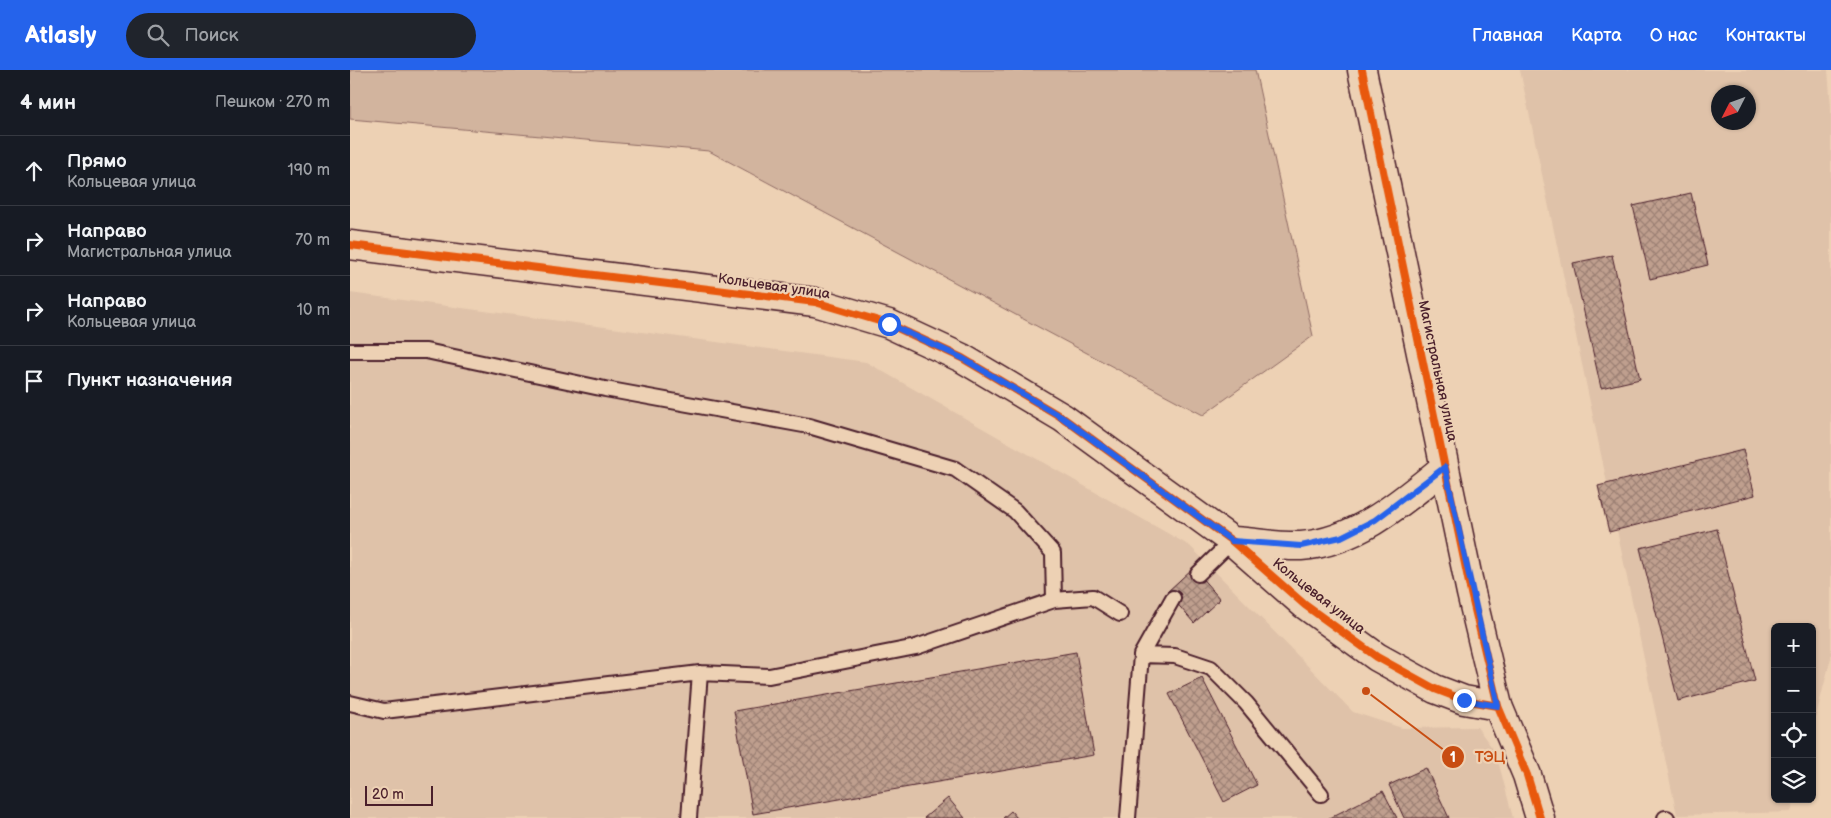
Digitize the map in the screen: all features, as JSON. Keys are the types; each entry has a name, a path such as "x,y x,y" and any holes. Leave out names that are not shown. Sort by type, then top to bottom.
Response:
{"street":[{"name":"Магистральная улица","path":"1362,70 1445,467 1498,706 1527,775 1540,818"},
{"name":"Кольцевая улица","path":"350,245 815,302 889,324 962,358 1063,418 1232,541 1305,604 1377,657 1436,689 1464,700 1498,706"},
{"name":"Кольцевая улица","path":"1232,541 1301,546 1341,537 1375,520 1445,467"}],"lane":[{"path":"350,352 426,351 606,389 809,426 955,469 1015,511 1053,553 1054,600"},
{"path":"1198,574 1232,541"},
{"path":"350,703 384,711 700,673 769,676 916,648 1054,600 1092,596 1120,614"},
{"path":"1128,818 1141,655 1173,598"},
{"path":"1141,655 1175,656 1211,668 1246,702 1321,794"},
{"path":"690,818 700,673"}],"shaded area":[{"path":"350,70 1255,70 1313,336 1203,415 709,151 350,119"},
{"path":"1520,70 1828,70 1831,107 1831,658 1816,716 1816,623 1771,623 1771,803 1794,803 1791,812 1677,815"},
{"path":"350,293 866,362 1190,546 1353,712 1402,728 1477,727 1496,753 1513,818 350,818"}],"building":[{"path":"1691,193 1708,265 1650,279 1633,206"},
{"path":"1612,255 1640,379 1601,388 1573,263"},
{"path":"1743,450 1755,495 1609,532 1598,486"},
{"path":"1717,529 1755,681 1678,701 1640,548"},
{"path":"1193,568 1220,599 1194,623 1167,592"},
{"path":"1076,652 1094,755 753,814 734,711"},
{"path":"1202,678 1257,785 1224,802 1169,694"},
{"path":"1426,768 1449,818 1404,818 1389,785"},
{"path":"1383,791 1397,818 1329,818"},
{"path":"948,798 965,818 924,818"},
{"path":"1011,811 1017,818 1003,818"}],"cycle path":[{"path":"1362,70 1471,593 1498,706 1527,775 1540,818"},
{"path":"350,245 815,302 889,324 962,358 1063,418 1232,541 1305,605 1377,657 1435,689 1464,700 1498,706"}],"place":[{"name":"ТЭЦ","path":"1366,691"}],"route":[{"path":"889,324 962,358 1063,418 1159,486 1232,541 1301,546 1341,537 1375,520 1445,467 1471,593 1498,706 1464,700"}]}
